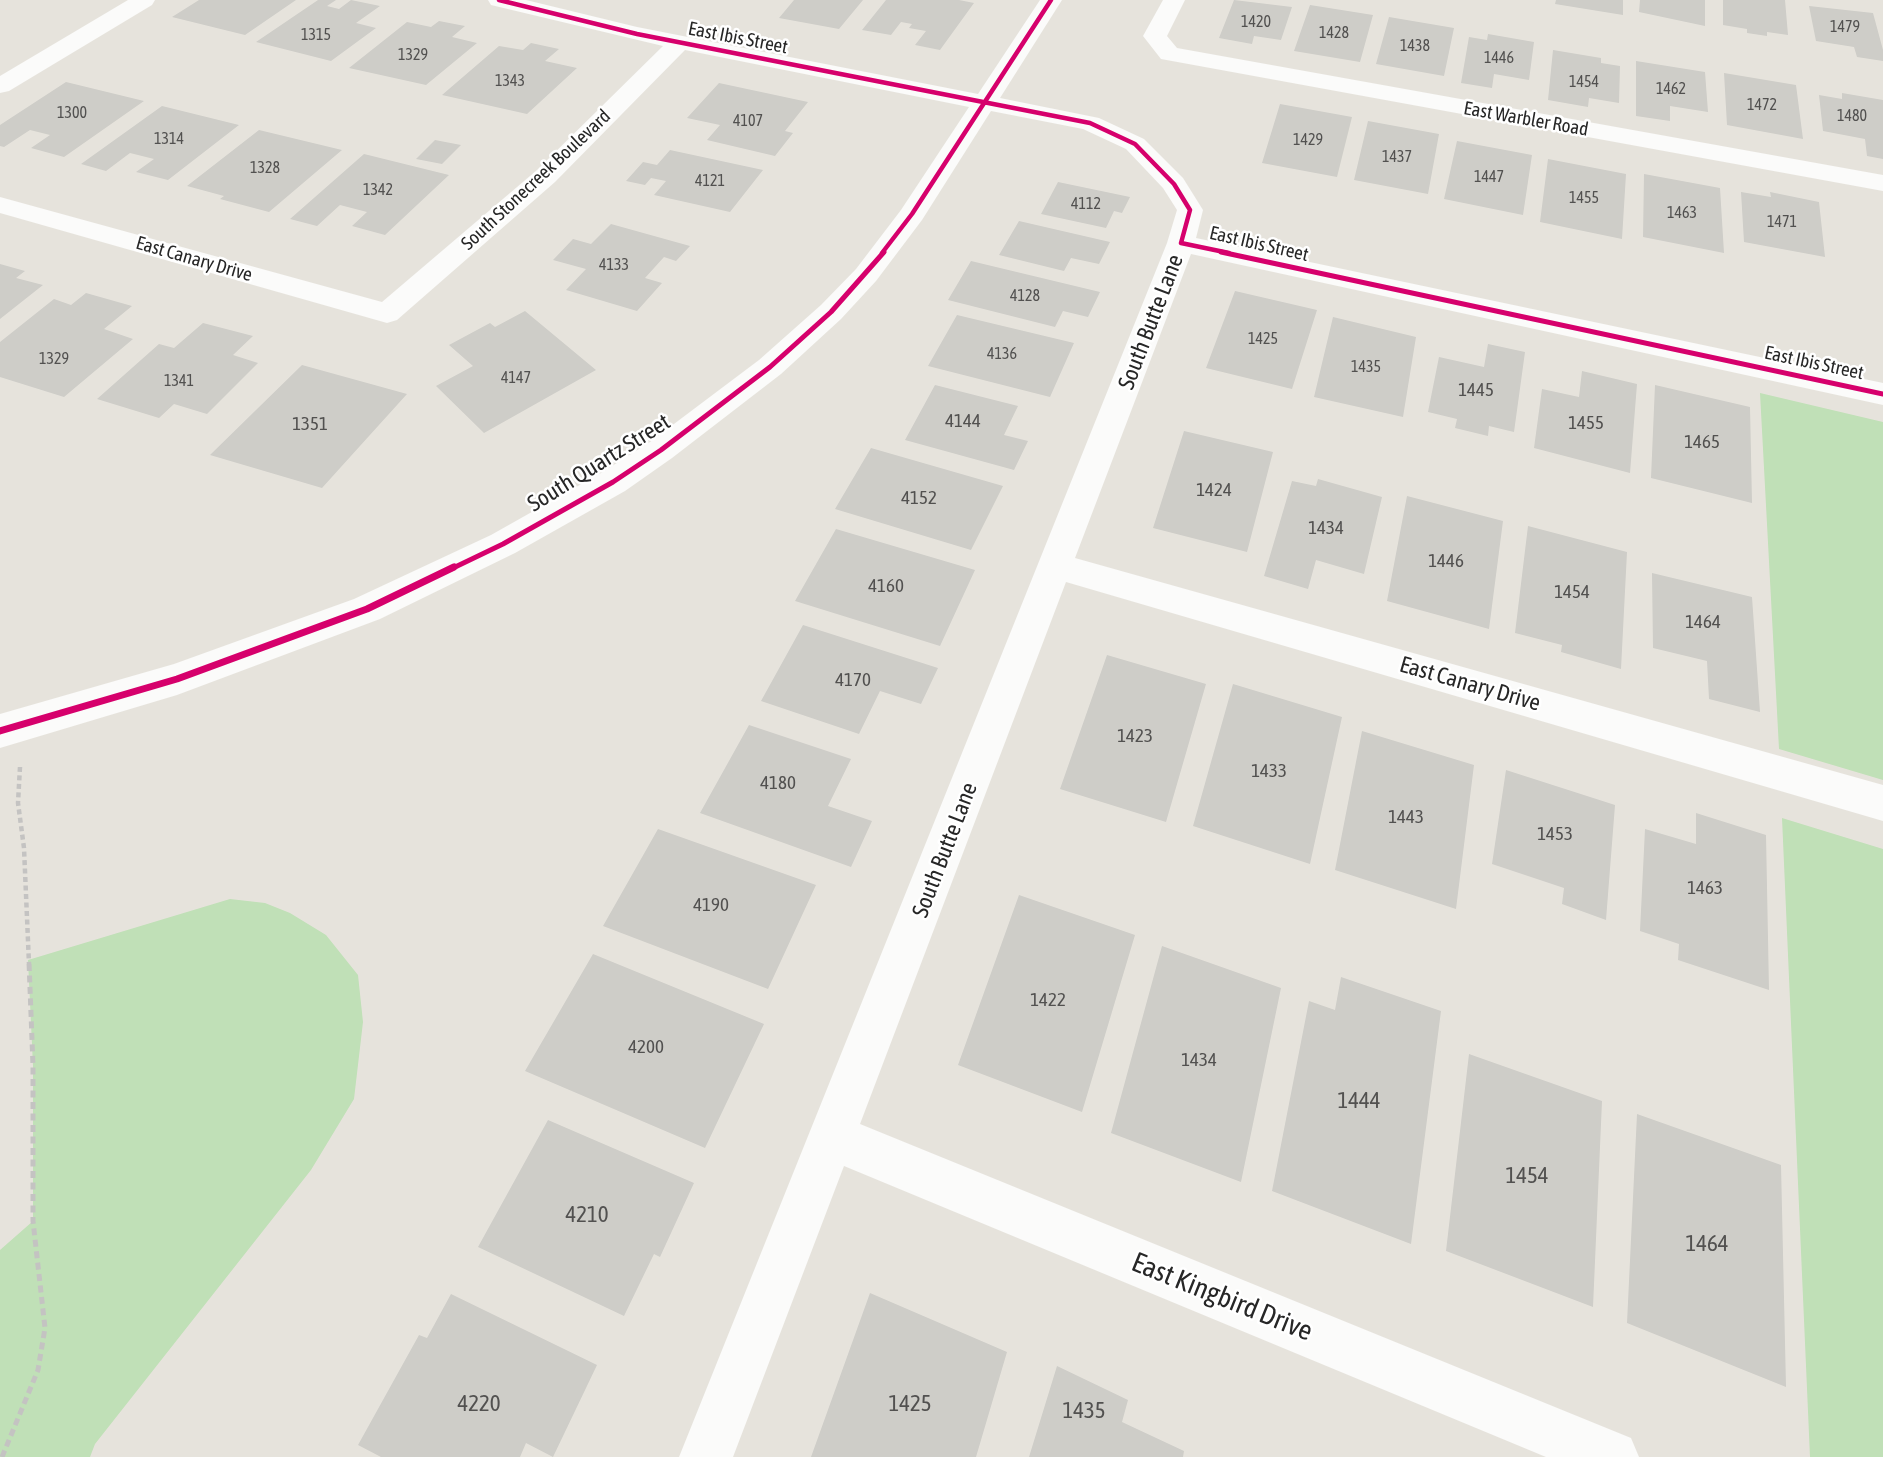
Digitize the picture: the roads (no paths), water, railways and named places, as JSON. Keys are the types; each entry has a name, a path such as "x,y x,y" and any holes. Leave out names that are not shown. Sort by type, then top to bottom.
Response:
{"street":[{"path":"0,86 144,0"},
{"name":"East Ibis Street","path":"499,0 580,22 1090,123 1135,144 1174,184 1190,210 1181,243 1883,394"},
{"name":"South Quartz Street","path":"13,727 177,678 367,609 503,544 613,482 662,450 760,374 831,312 866,275 905,224 1051,0"},
{"name":"East Warbler Road","path":"1174,0 1155,36 1169,54 1883,183"},
{"name":"South Stonecreek Boulevard","path":"387,313 546,176 680,42"},
{"name":"East Canary Drive","path":"0,205 387,313"},
{"name":"South Butte Lane","path":"706,1457 1181,243"},
{"name":"East Canary Drive","path":"1056,566 1883,803"},
{"name":"East Kingbird Drive","path":"832,1137 1612,1457"}]}
